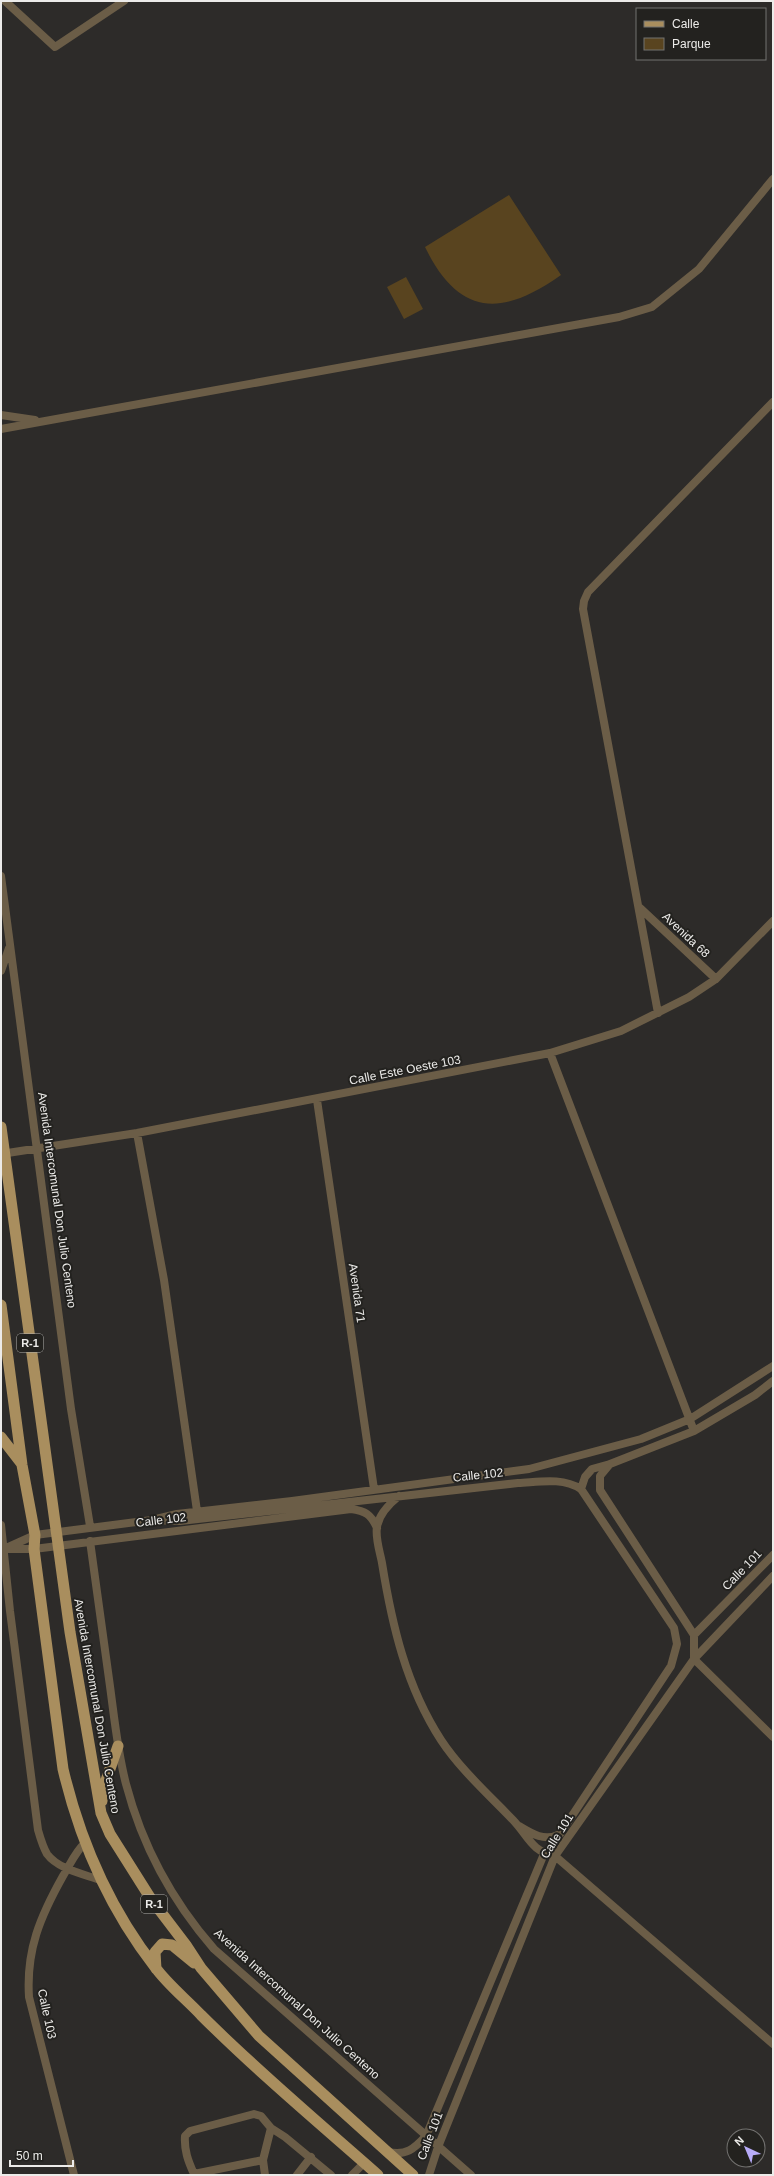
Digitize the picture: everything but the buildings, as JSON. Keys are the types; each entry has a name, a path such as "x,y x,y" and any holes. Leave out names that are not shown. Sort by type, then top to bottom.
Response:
{"main road":[{"name":"Avenida Intercomunal Don Julio Centeno","path":"1,1127 3,1154 58,1532 58,1546 79,1692 101,1813 110,1834 147,1893 201,1968 260,2036 413,2175"},
{"name":"R-1","path":"1,1305 22,1465 34,1535 34,1549 63,1769 71,1804 100,1880 117,1912 156,1969 234,2048 378,2175"},
{"path":"1,1437 22,1465"},
{"path":"101,1813 103,1789 118,1746"},
{"path":"156,1969 155,1952 162,1944 168,1944 201,1968"}],"street":[{"path":"5,1 55,47 124,1"},
{"path":"1,429 619,317 652,306 699,269 773,179"},
{"path":"658,1013 640,908 583,609 584,601 588,592 773,402"},
{"path":"1,415 46,421"},
{"name":"Avenida Intercomunal Don Julio Centeno","path":"1,876 69,1395 90,1526"},
{"name":"Avenida 68","path":"640,908 716,979"},
{"name":"Calle Este Oeste 103","path":"3,1154 137,1133 318,1100 550,1053 621,1031 689,997 716,979 773,921"},
{"path":"1,971 10,945"},
{"path":"550,1053 694,1431"},
{"name":"Avenida 71","path":"318,1100 374,1489"},
{"path":"137,1133 164,1280 197,1511"},
{"name":"Calle 102","path":"4,1549 34,1535 90,1526 152,1520 197,1511 529,1469 641,1439 690,1419 773,1366"},
{"path":"519,1826 533,1834 543,1837 552,1838 560,1834 671,1666 677,1644 674,1628 581,1489 585,1477 592,1469 610,1464 694,1431 755,1395 773,1381"},
{"path":"610,1464 600,1476 600,1490 694,1635 694,1659 773,1736"},
{"name":"Calle 102","path":"152,1520 180,1521 484,1485 550,1481 570,1482 581,1489"},
{"path":"401,1495 384,1509 377,1528 388,1604 408,1674 422,1705 441,1740 459,1763 519,1826 534,1846 544,1854 555,1856 773,2044"},
{"name":"Calle 102","path":"4,1549 34,1549 351,1509 364,1511 373,1518 377,1528"},
{"path":"1,1525 10,1611 38,1830 47,1853 56,1862 67,1868 100,1880"},
{"name":"Avenida Intercomunal Don Julio Centeno","path":"90,1541 118,1746 126,1784 140,1826 158,1866 198,1931 214,1949 471,2175"},
{"name":"Calle 101","path":"694,1635 773,1555"},
{"name":"Calle 101","path":"429,2175 438,2147 555,1856 694,1659 773,1576"},
{"path":"641,1579 659,1580"},
{"path":"749,1580 759,1591"},
{"path":"652,1696 664,1703"},
{"name":"Calle 103","path":"74,2175 29,1997 28,1976 33,1940 42,1917 67,1868 79,1849 85,1843"},
{"name":"Calle 101","path":"388,2152 400,2154 407,2153 426,2136 544,1854"},
{"path":"263,2160 194,2174 188,2163 184,2144 185,2136 190,2131 254,2114 261,2116 272,2128 311,2157 332,2175"},
{"path":"265,2175 263,2160 272,2128"},
{"path":"297,2175 311,2157"},
{"path":"352,2175 364,2163"},
{"path":"235,2166 237,2175"}],"green space":[{"path":"509,195 561,275 540,289 520,298 501,303 484,303 467,298 452,287 438,270 425,247"},
{"path":"406,277 423,309 404,319 387,287"}]}
